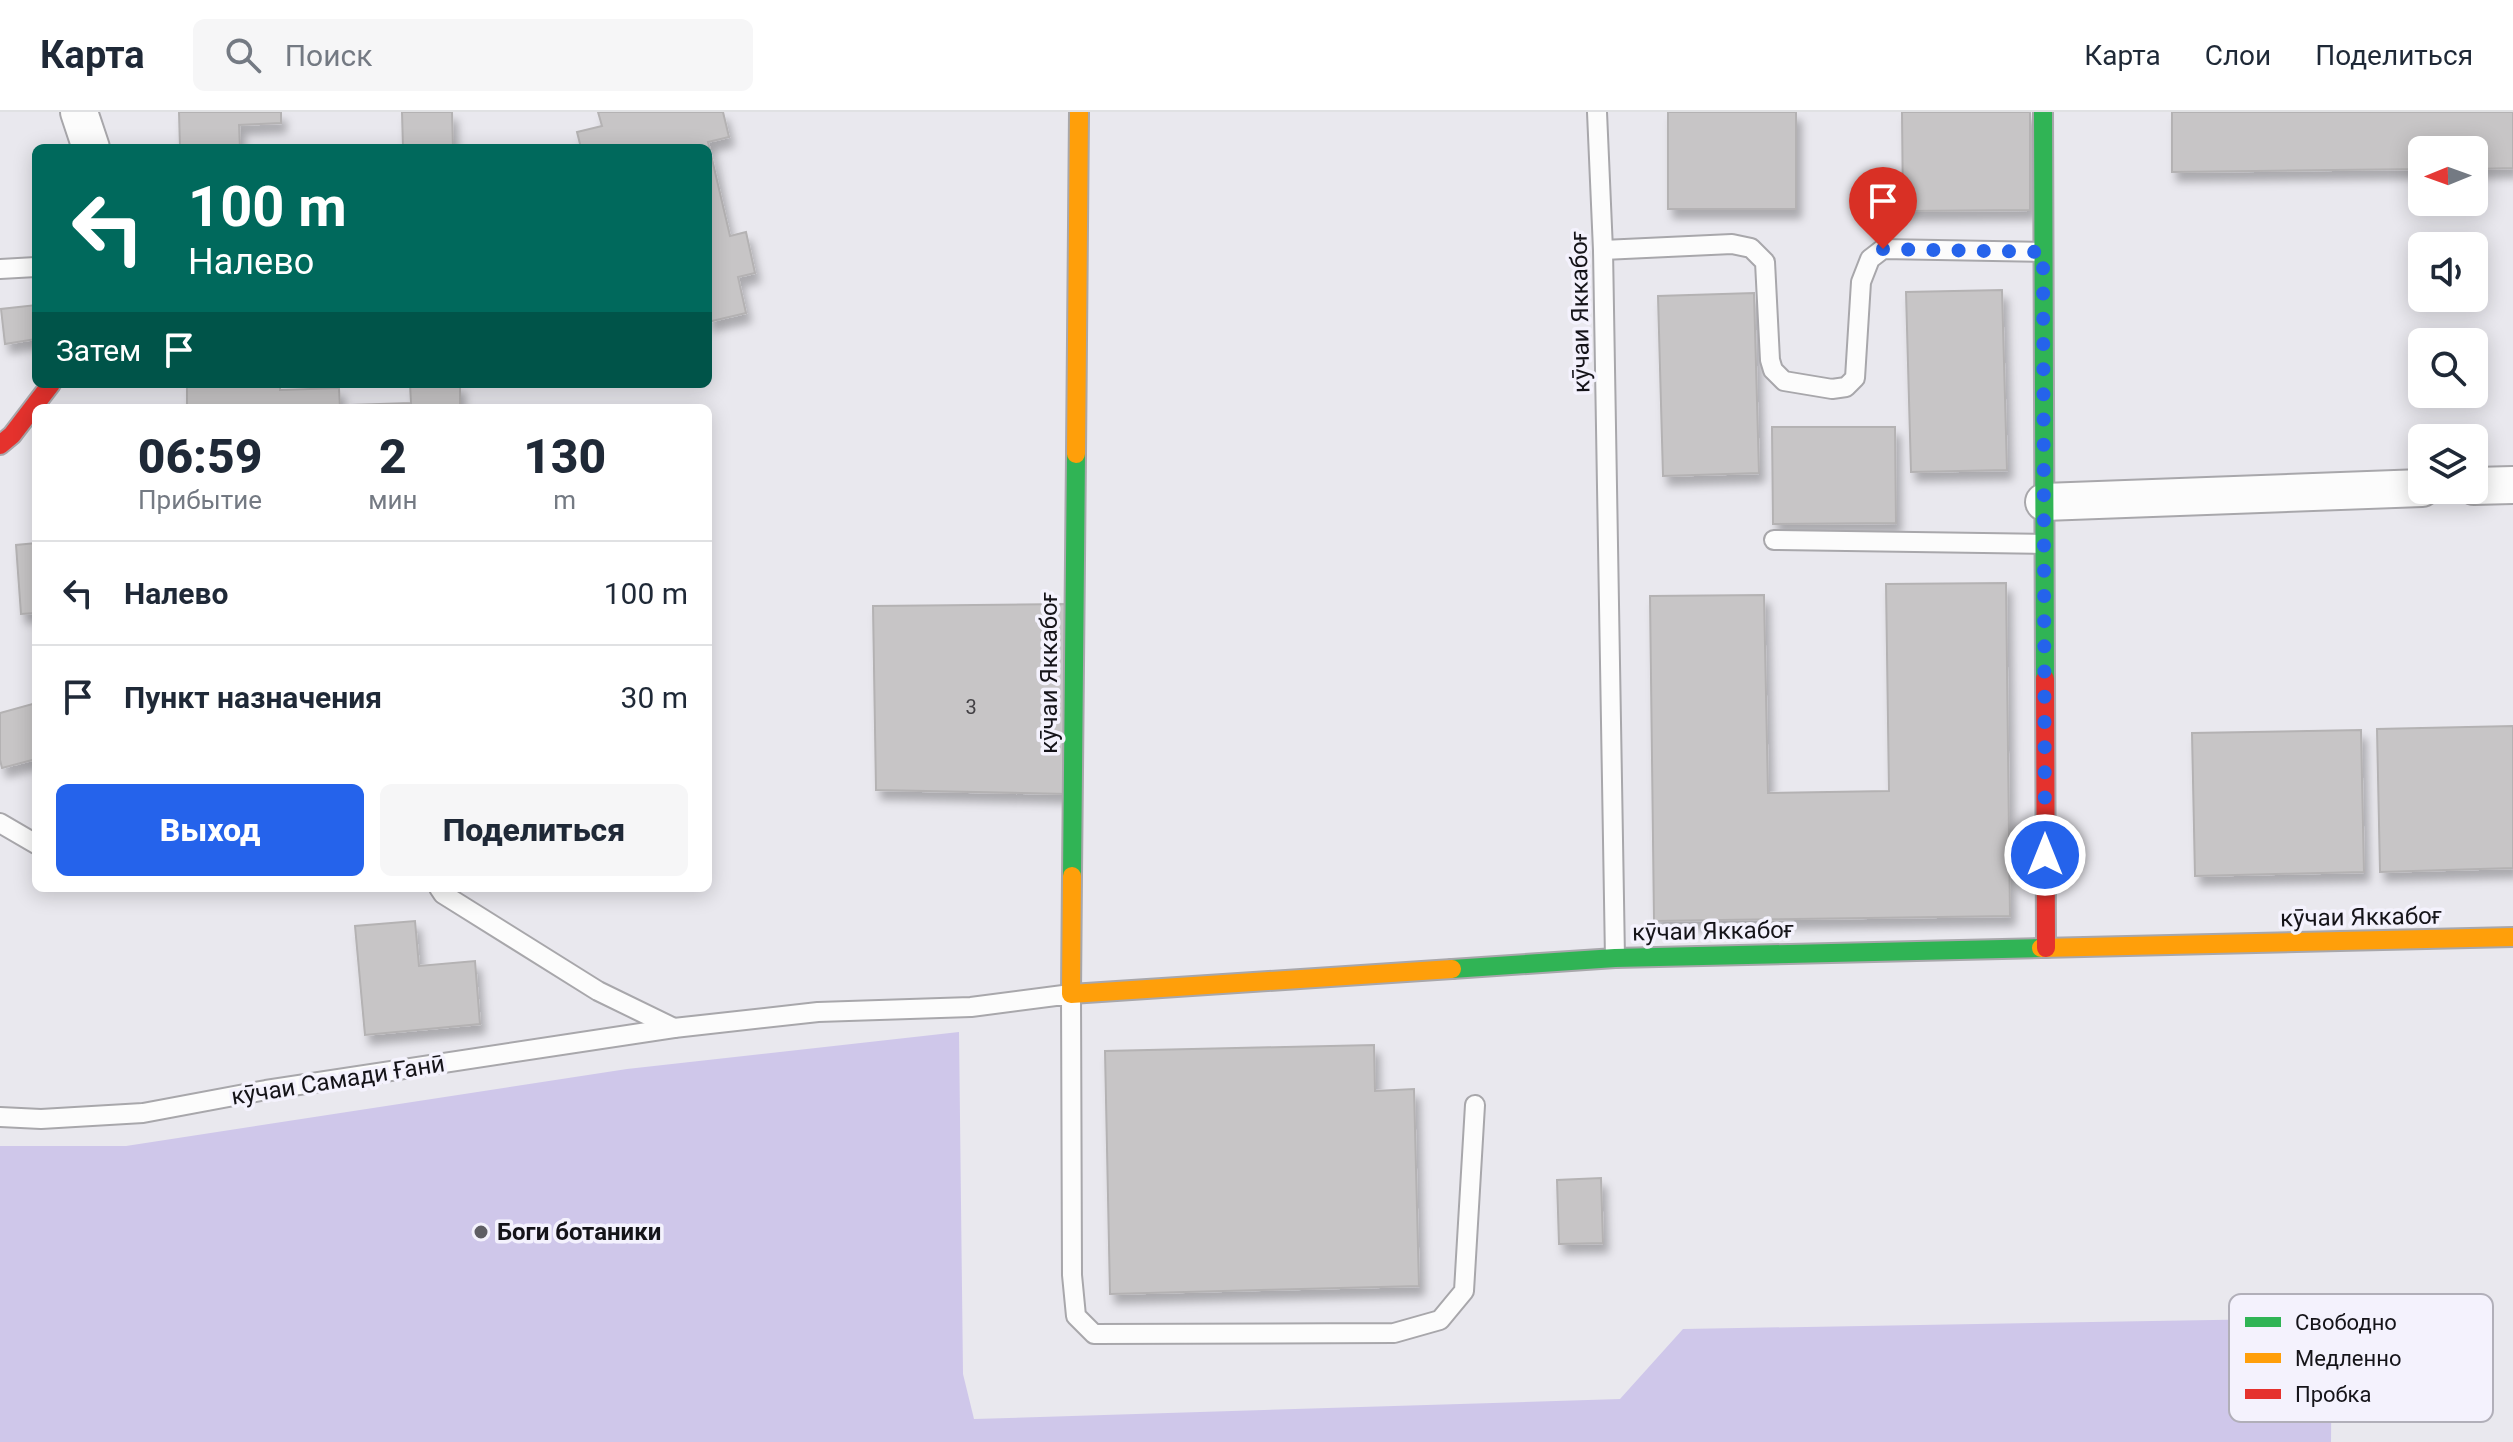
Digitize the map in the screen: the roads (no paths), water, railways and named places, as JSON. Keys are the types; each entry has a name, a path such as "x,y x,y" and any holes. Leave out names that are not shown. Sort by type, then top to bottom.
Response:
{"street":[{"path":"79,112 90,144"},
{"name":"кӯчаи Яккабоғ","path":"1071,994 1079,112"},
{"path":"2043,112 2046,948"},
{"path":"36,404 48,388"},
{"path":"0,445 32,409"},
{"path":"2488,486 2513,485"},
{"path":"2044,502 2408,489"},
{"name":"кӯчаи Яккабоғ","path":"1615,958 2513,937"},
{"path":"1071,994 1615,958"}],"lane":[{"name":"кӯчаи Яккабоғ","path":"1597,112 1603,250 1615,958"},
{"path":"1603,250 1732,244 1751,248 1765,262 1773,370 1784,381 1832,389 1846,387 1855,378 1861,282 1870,259 1883,249 2043,252"},
{"path":"0,269 32,267"},
{"path":"1774,540 2044,544"},
{"path":"0,823 32,842"},
{"path":"442,892 486,923 598,991 674,1028"},
{"name":"кӯчаи Самади Ғанӣ","path":"0,1117 41,1119 143,1113 266,1090 674,1028 818,1012 971,1007 1071,994"},
{"path":"1071,994 1072,1275 1076,1316 1094,1334 1394,1333 1440,1320 1464,1291 1475,1105"}],"place":[{"name":"Боги ботаники","path":"481,1232"}]}
